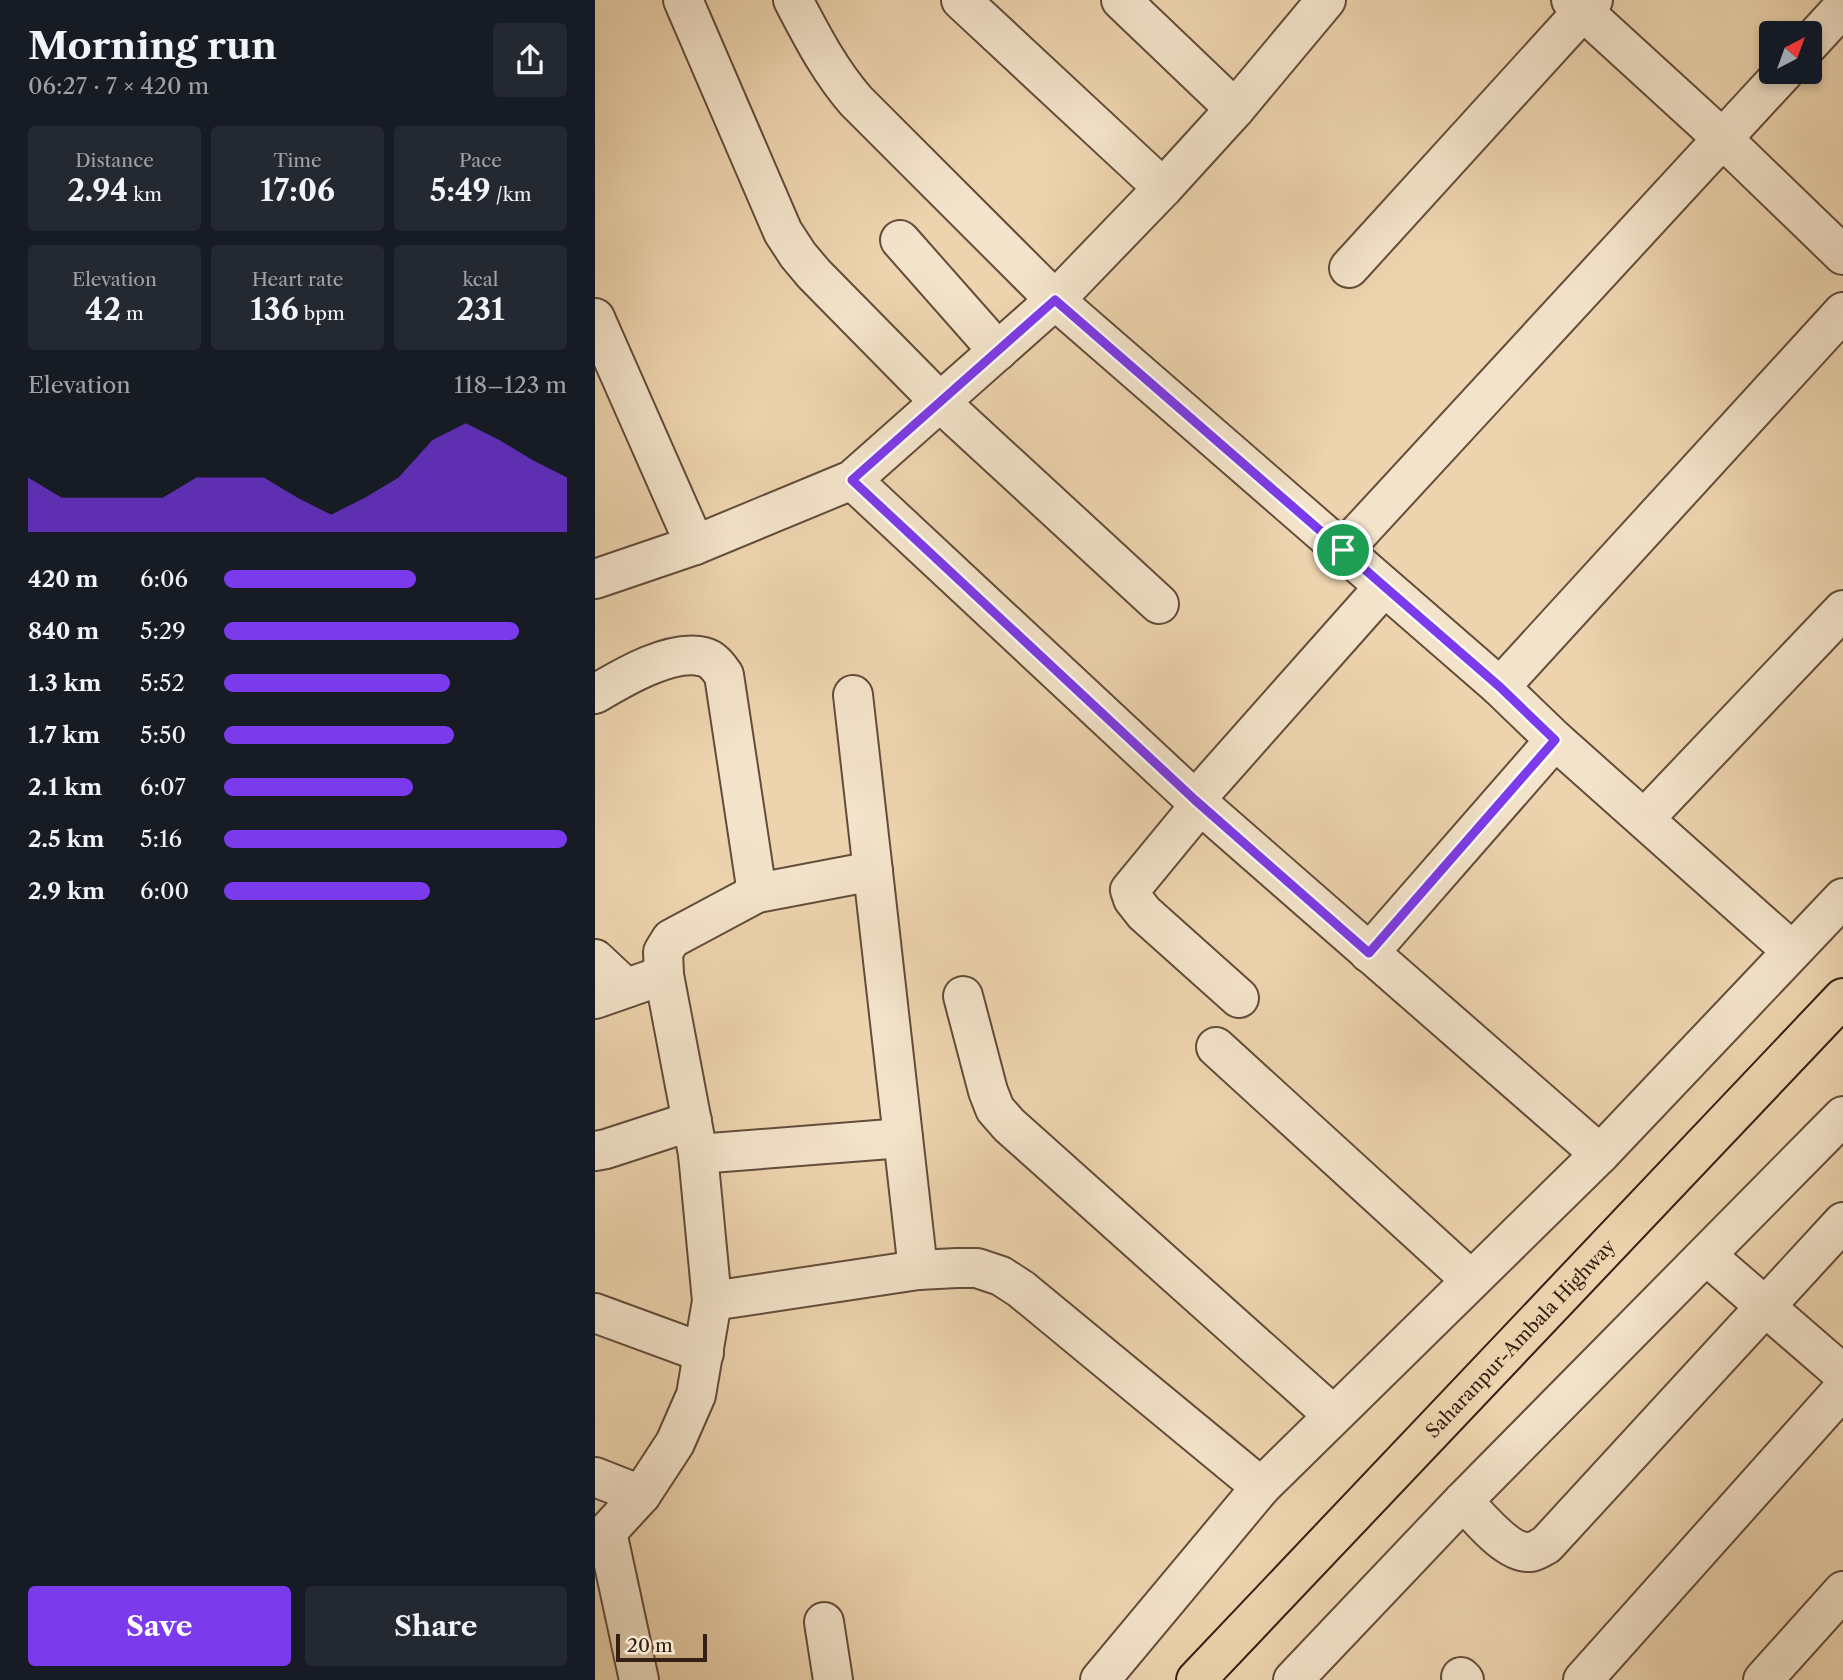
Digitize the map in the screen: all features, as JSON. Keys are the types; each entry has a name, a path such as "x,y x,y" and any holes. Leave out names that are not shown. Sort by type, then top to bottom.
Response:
{"main road":[{"name":"Saharanpur-Ambala Highway","path":"1196,1680 1843,998"}],"street":[{"path":"683,0 783,232 798,255 941,403 1159,604"},
{"path":"793,0 823,57 856,101 1055,300 1500,687 1555,740 1792,951"},
{"path":"961,0 1163,188"},
{"path":"1121,0 1235,109"},
{"path":"1349,268 1582,4 1843,255"},
{"path":"595,579 695,545 852,480 1055,300 1163,188 1235,109 1307,7"},
{"path":"1822,30 1843,7"},
{"path":"1343,550 1773,84"},
{"path":"900,240 998,351"},
{"path":"1500,687 1843,312"},
{"path":"595,318 695,545"},
{"path":"852,480 1198,802 1600,1154"},
{"path":"1239,998 1144,913 1133,899 1130,890 1198,802 1384,587"},
{"path":"1645,818 1843,610"},
{"path":"595,694 663,660 705,657 717,664 725,675 757,893"},
{"path":"853,695 918,1270"},
{"path":"1369,953 1555,740"},
{"path":"639,1680 601,1539 641,1495 675,1443 696,1395 712,1301 695,1137 664,975 663,952 671,939 757,893 873,871"},
{"path":"1100,1680 1261,1487 1600,1154 1843,898"},
{"path":"595,959 611,993 664,975"},
{"path":"963,996 988,1091 995,1109 1009,1125 1333,1415"},
{"path":"1216,1047 1471,1280"},
{"path":"1293,1680 1463,1501 1843,1116"},
{"path":"595,1151 695,1137 903,1138"},
{"path":"1463,1501 1504,1542 1518,1550 1532,1552 1546,1545 1843,1222"},
{"path":"1707,1256 1843,1374"},
{"path":"712,1301 918,1270 977,1268 1001,1276 1021,1289 1261,1487"},
{"path":"595,1314 704,1353"},
{"path":"1583,1680 1843,1389"},
{"path":"595,1477 641,1495"},
{"path":"1763,1680 1836,1612"},
{"path":"824,1622 833,1680"}],"route":[{"path":"1055,300 1343,550 1500,687 1555,740 1369,953 1195,800 852,480 1055,300"}]}
